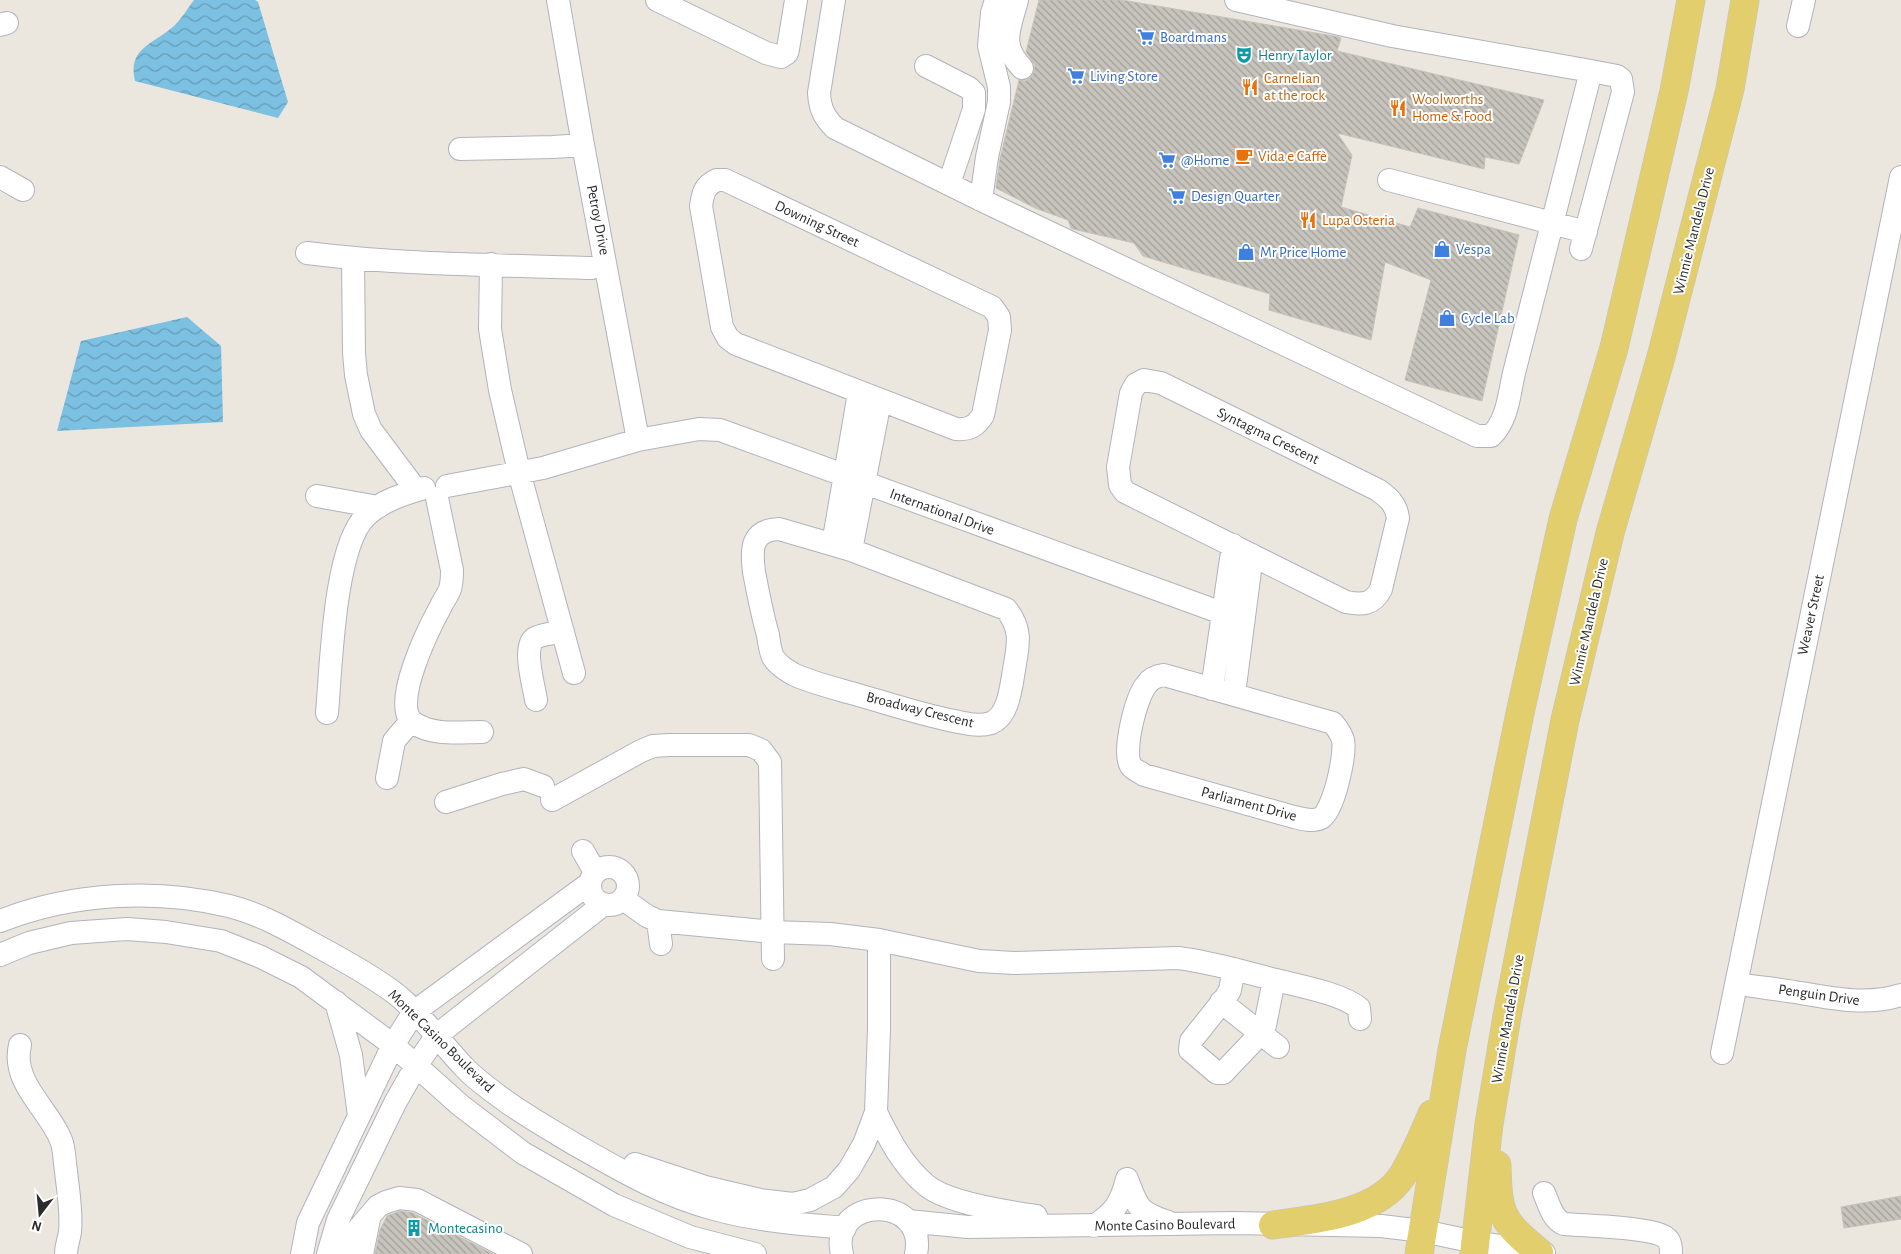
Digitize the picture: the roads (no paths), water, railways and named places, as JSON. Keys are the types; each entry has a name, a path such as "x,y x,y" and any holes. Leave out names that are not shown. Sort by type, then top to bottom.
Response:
{"main road":[{"path":"1421,1243 1452,1050 1520,713 1563,519 1614,348 1674,91 1691,0"},
{"name":"Winnie Mandela Drive","path":"1475,1248 1489,1124 1507,1016 1565,720 1610,533 1661,357 1730,89 1745,0"},
{"path":"1273,1225 1335,1216 1364,1205 1384,1194 1396,1183 1401,1178 1418,1145 1435,1106 1452,1050"},
{"path":"1489,1124 1497,1160 1498,1197 1502,1212 1516,1234 1545,1253"}],"street":[{"name":"Petroy Drive","path":"558,0 638,440"},
{"path":"657,0 766,53 781,57 787,53 796,0"},
{"path":"834,0 819,93 820,106 825,118 835,128 981,200 1476,436 1491,436 1499,428 1505,415 1514,372 1592,71"},
{"path":"981,200 987,157 999,102 999,87 989,46 992,13 996,0"},
{"path":"1017,0 1007,40 1016,61 1022,68"},
{"path":"1236,0 1392,36 1592,71 1617,76 1621,79 1624,92 1583,240 1552,222 1389,180"},
{"path":"1798,26 1804,0"},
{"path":"926,66 969,88 974,93 974,109 949,184"},
{"path":"460,149 553,147 583,144"},
{"path":"0,177 23,190"},
{"name":"Weaver Street","path":"1722,1053 1738,984 1744,943 1901,177"},
{"name":"Downing Street","path":"717,180 725,180 992,306 996,311 999,317 1000,330 983,414 972,427 965,430 956,429 859,393 736,344 728,338 722,328 701,206 703,191 709,184 717,180"},
{"path":"307,253 432,263 592,268"},
{"path":"353,258 354,353 364,414 371,430 431,491 452,570 452,581 449,591 414,664 408,690 407,714 411,721 430,730 482,732"},
{"path":"491,264 490,329 494,360 519,472 574,672"},
{"name":"Syntagma Crescent","path":"1144,380 1161,383 1378,490 1390,499 1397,509 1398,518 1381,589 1378,595 1368,603 1346,602 1242,550 1135,498 1125,492 1120,485 1118,467 1131,393 1136,384 1144,380"},
{"path":"842,547 854,480 859,393"},
{"path":"854,480 880,400"},
{"name":"International Drive","path":"327,712 336,610 346,557 353,536 365,516 388,500 542,468 638,440 699,429 720,430 1232,616"},
{"path":"317,496 378,507"},
{"name":"Broadway Crescent","path":"779,529 842,547 1006,609 1017,627 1019,640 1009,694 999,718 991,723 981,725 965,724 884,703 811,680 780,666 773,656 758,598 752,558 754,543 758,535 766,530 779,529"},
{"path":"1212,689 1232,616 1242,550"},
{"path":"1232,616 1234,694"},
{"path":"536,700 528,651 531,642 536,637 562,632"},
{"name":"Parliament Drive","path":"1164,675 1212,689 1326,720 1332,723 1340,732 1343,742 1338,777 1332,801 1323,817 1308,820 1294,817 1144,774 1131,766 1128,756 1133,718 1142,691 1148,682 1157,676 1164,675"},
{"path":"387,778 394,741 411,721"},
{"path":"446,802 524,779 547,793 653,746 749,745 761,750 770,762 773,959"},
{"path":"583,851 592,878 593,897 613,902 658,921 773,932 830,934 879,940 979,961 1014,963 1178,958 1234,969 1310,989 1352,1003 1359,1008 1360,1019"},
{"path":"302,1254 308,1222 393,1045 414,1012 608,866 620,870 628,881 627,894 613,902 437,1034 395,1103 334,1231 328,1254"},
{"name":"Monte Casino Boulevard","path":"0,921 24,911 76,901 124,896 178,897 230,906 278,924 349,963 397,995 437,1034 465,1068 500,1097 627,1174 668,1193 712,1209 781,1222 845,1228"},
{"path":"658,921 661,944"},
{"name":"Monte Casino Boulevard","path":"0,955 29,944 72,933 127,929 166,932 221,941 261,957 301,977 393,1045 460,1105 523,1154 614,1205 690,1238 755,1254"},
{"path":"575,1144 705,1186 760,1200 793,1204 810,1200 834,1187 849,1170 864,1144 876,1112 879,1029 879,940"},
{"path":"1234,969 1230,990 1191,1041 1189,1047 1217,1074 1223,1073 1261,1033 1265,1025 1274,980"},
{"name":"Penguin Drive","path":"1738,984 1839,1000 1866,1001 1901,995"},
{"path":"336,1002 351,1054 360,1117"},
{"path":"1221,1002 1278,1047"},
{"path":"20,1045 18,1064 32,1095 56,1129 65,1154 70,1213 70,1232 66,1254"},
{"path":"876,1112 890,1140 909,1169 927,1186 958,1200 1009,1212 1094,1226 1112,1213 1118,1205 1127,1179 1139,1208 1156,1218 1173,1224"},
{"path":"1544,1193 1558,1222 1650,1231 1670,1241 1672,1254"},
{"path":"328,1254 343,1247 369,1219 378,1206 398,1198 417,1200 521,1254"},
{"path":"842,1254 840,1246 845,1228 857,1215 873,1208 886,1209 898,1213 908,1222 914,1230 917,1241 916,1254"},
{"path":"362,1254 369,1219"},
{"name":"Monte Casino Boulevard","path":"908,1222 968,1227 1173,1224 1381,1226 1421,1243 1545,1253"}],"water":[{"path":"194,0 255,0 258,2 288,102 278,118 135,81 135,61 139,53 144,47 175,25"},
{"path":"187,317 221,346 223,422 57,431 81,341"}],"place":[{"name":"Boardmans","path":"1146,37"},
{"name":"Henry Taylor","path":"1244,55"},
{"name":"Living Store","path":"1076,76"},
{"name":"Carnelian at the rock","path":"1250,87"},
{"name":"Woolworths Home & Food","path":"1398,108"},
{"name":"Vida e Caffè","path":"1244,156"},
{"name":"@Home","path":"1167,160"},
{"name":"Design Quarter","path":"1177,196"},
{"name":"Lupa Osteria","path":"1308,220"},
{"name":"Vespa","path":"1442,249"},
{"name":"Mr Price Home","path":"1246,252"},
{"name":"Cycle Lab","path":"1447,318"},
{"name":"Montecasino","path":"414,1228"}]}
